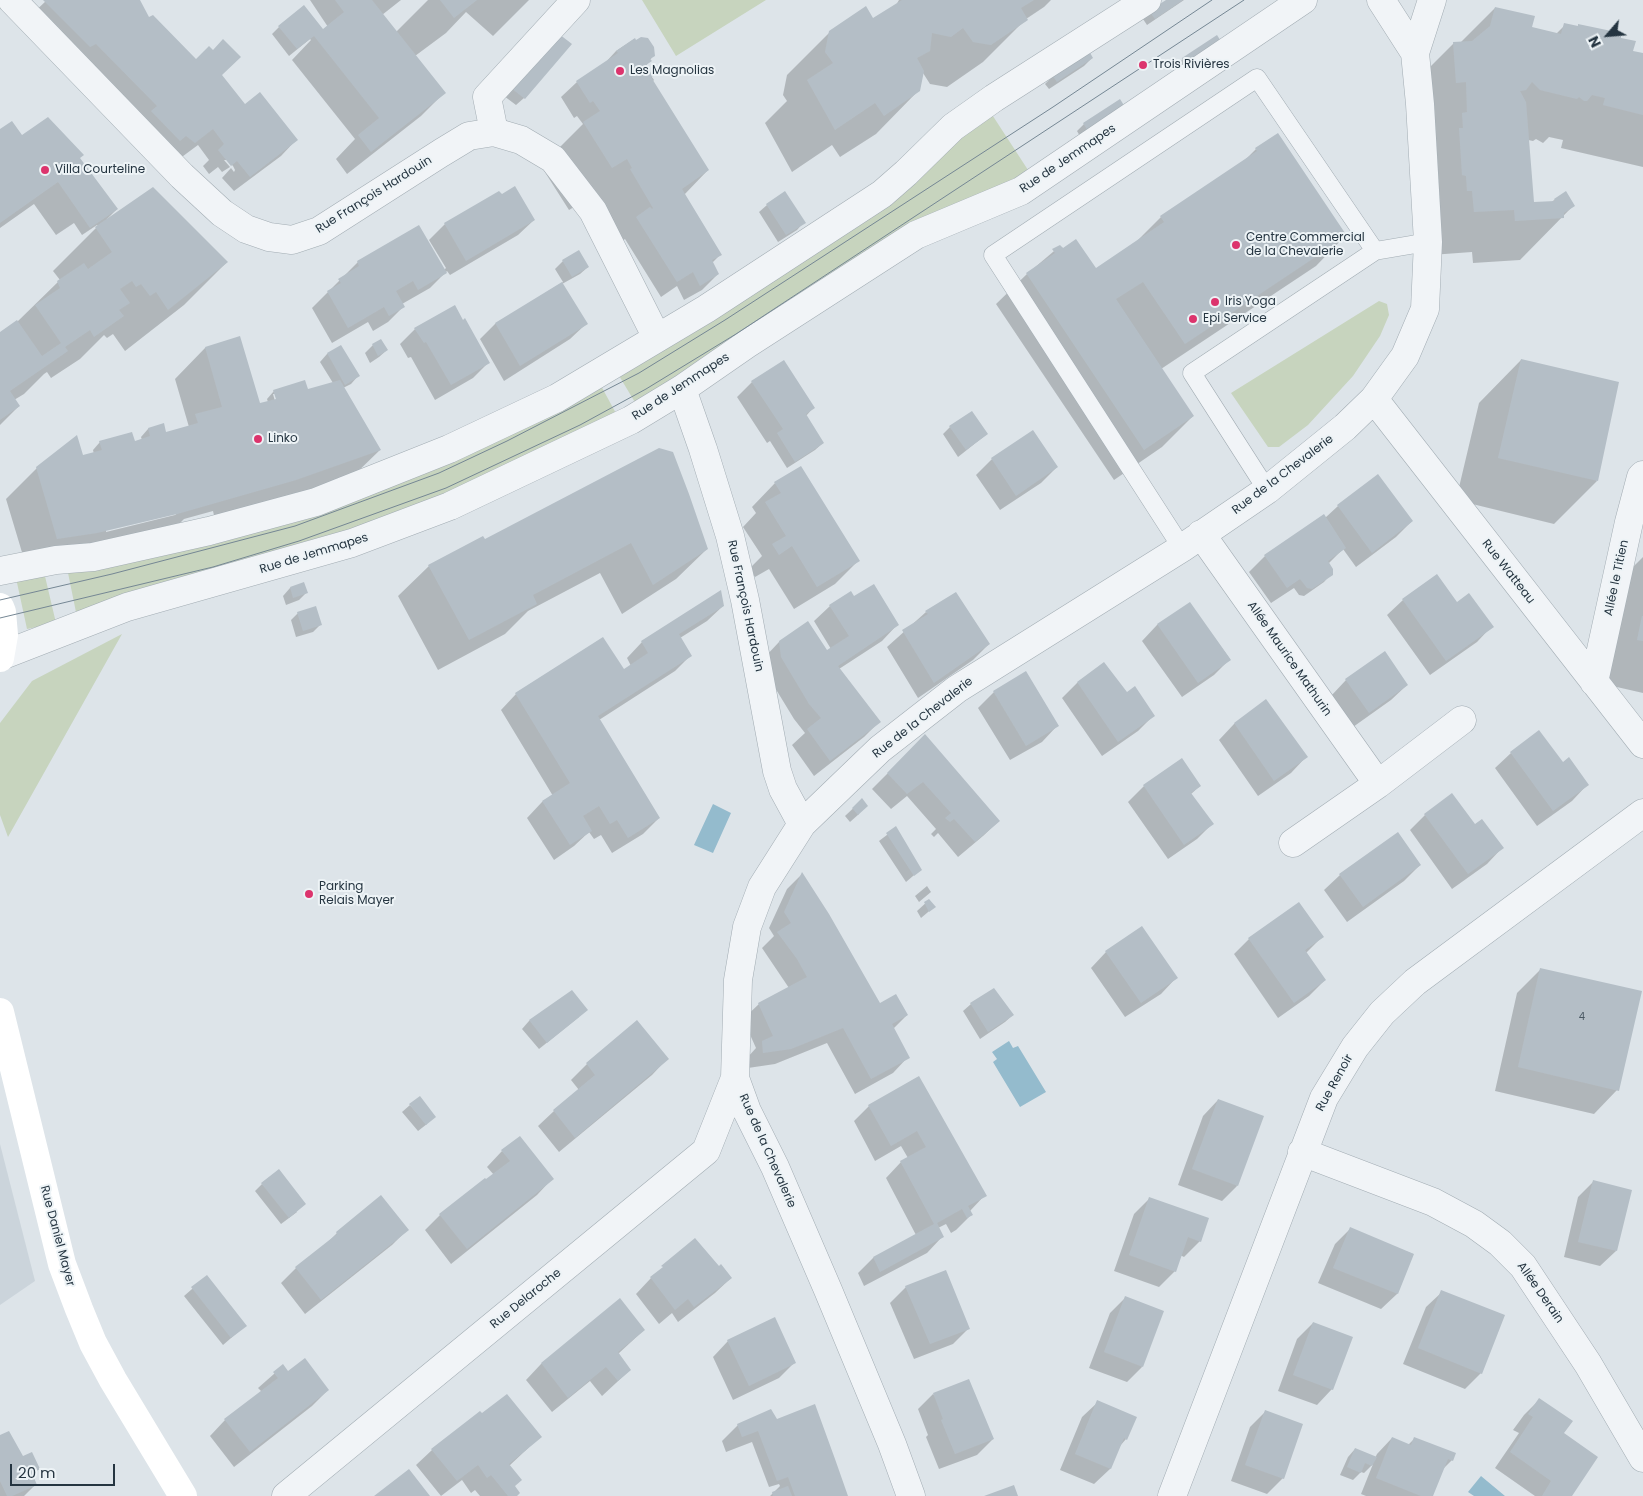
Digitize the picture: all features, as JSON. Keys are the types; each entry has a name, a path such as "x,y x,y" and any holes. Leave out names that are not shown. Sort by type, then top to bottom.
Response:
{"main road":[{"path":"0,607 4,634 0,657"},
{"name":"Rue Daniel Mayer","path":"0,1012 62,1264 79,1309 93,1343 113,1380 183,1496"}],"street":[{"name":"Rue François Hardouin","path":"12,0 182,176 222,213 246,229 269,237 292,240 319,230 469,136 494,132 521,140 553,159 593,211 657,338"},
{"path":"494,132 487,97 576,0"},
{"path":"0,571 56,560 93,557 200,534 316,502 449,449 557,398 706,310 882,194 954,127 994,98 1147,0"},
{"name":"Rue de Jemmapes","path":"0,657 126,607 352,543 441,509 631,420 682,389 747,344 916,235 1021,192 1303,0"},
{"name":"Rue de la Chevalerie","path":"1381,0 1415,53"},
{"name":"Rue de la Chevalerie","path":"911,1496 892,1444 776,1167 747,1111 734,1078 738,980 747,927 762,887 802,824 880,749 957,689 1191,541 1267,490 1345,428 1374,399 1405,356 1425,308 1428,242 1415,53 1432,0"},
{"name":"Rue François Hardouin","path":"682,389 730,536 746,600 778,771 783,789 802,824"},
{"name":"Rue Watteau","path":"1374,399 1643,744"},
{"name":"Allée le Titien","path":"1594,682 1629,522 1641,476 1643,475"},
{"name":"Allée Maurice Mathurin","path":"1191,541 1378,784"},
{"path":"1293,843 1378,784 1462,720"},
{"name":"Rue Renoir","path":"1172,1496 1324,1098 1355,1047 1382,1013 1415,982 1643,813"},
{"name":"Rue Delaroche","path":"286,1496 706,1151 734,1078"},
{"name":"Allée Derain","path":"1302,1152 1433,1202 1474,1224 1500,1243 1523,1266 1588,1364 1643,1458"}],"lane":[{"path":"1191,541 993,255 1257,78 1374,252"},
{"path":"1267,490 1192,373 1374,252 1428,242"}],"shaded area":[{"path":"0,1144 35,1281 0,1305"}],"green space":[{"path":"642,0 766,0 676,56"},
{"path":"989,110 1028,170 639,409 618,374"},
{"path":"1379,301 1387,304 1389,315 1380,336 1353,376 1308,425 1279,447 1268,447 1231,393"},
{"path":"600,384 618,417 382,522 77,617 67,568 114,565"},
{"path":"44,572 56,623 27,629 16,578"},
{"path":"122,634 8,837 0,815 0,723 32,681"}],"water":[{"path":"713,804 731,813 713,853 694,845"},
{"path":"1009,1041 1013,1048 1018,1046 1046,1092 1020,1107 993,1062 997,1059 992,1052"},
{"path":"1481,1476 1505,1496 1474,1496 1468,1492"}],"building":[{"path":"43,0 140,0 149,17 153,15 196,59 209,46 213,50 223,39 241,57 222,75 245,104 260,92 298,140 250,177 237,161 231,166 218,150 224,144 213,129 195,143 186,136 180,141 151,111 157,106 96,44 90,47"},
{"path":"335,0 372,0 446,93 371,152 358,135 379,118 314,36 297,49 278,26 304,5 323,29 344,12"},
{"path":"440,0 477,0 454,18"},
{"path":"902,0 1034,0 1021,8 1028,20 991,45 973,42 963,28 951,37 932,33 930,51 917,58 924,71 920,91 884,116 875,103 835,130 807,80 833,63 825,52 829,31 866,6 873,18"},
{"path":"1166,0 1183,0 1155,19 1149,11"},
{"path":"1495,7 1535,16 1532,27 1561,34 1564,23 1621,33 1621,38 1636,41 1633,51 1643,53 1643,115 1603,105 1605,98 1592,95 1587,101 1584,101 1579,97 1577,99 1540,90 1532,82 1526,90 1520,91 1526,102 1534,202 1555,201 1554,199 1566,191 1575,206 1564,213 1564,218 1515,221 1514,210 1474,212 1472,191 1467,191 1466,176 1462,175 1459,128 1463,128 1462,113 1467,112 1466,82 1456,83 1453,42 1472,41 1490,26"},
{"path":"559,34 572,44 525,99 511,88"},
{"path":"1217,35 1222,43 1187,66 1182,58"},
{"path":"641,37 648,38 654,47 655,56 646,65 653,76 651,77 709,170 682,189 722,255 712,260 719,274 700,286 693,272 677,282 636,217 650,207 653,208 630,169 632,168 627,159 612,168 583,122 600,111 593,101 590,103 576,81 618,53 616,51 635,38 636,40"},
{"path":"1089,51 1093,58 1057,82 1052,75"},
{"path":"1120,99 1125,107 1088,131 1083,123"},
{"name":"Villa Courteline","path":"48,117 84,155 80,158 118,209 90,228 58,182 0,223 0,129 12,121 22,135"},
{"path":"1278,133 1347,236 1185,344 1143,282 1116,299 1194,416 1144,450 1026,273 1055,253 1052,249 1060,245 1063,248 1076,239 1096,268 1164,222 1160,216 1257,151 1255,148"},
{"path":"515,186 535,220 466,261 444,223 499,191 502,194"},
{"path":"153,187 228,262 168,310 156,292 150,296 141,284 136,287 132,281 120,289 130,303 119,310 124,316 94,337 90,330 65,347 68,351 10,391 20,406 0,420 0,332 17,320 42,356 61,343 35,305 60,288 57,281 84,263 88,269 112,252 95,227"},
{"path":"785,191 806,223 786,235 766,204"},
{"path":"419,225 447,273 418,290 413,281 396,291 405,307 389,316 384,307 348,328 327,291 341,283 338,279 359,266 357,261"},
{"path":"579,250 589,267 572,277 562,260"},
{"path":"562,282 588,324 520,366 495,323"},
{"path":"455,305 463,320 465,318 490,363 451,385 426,342 424,343 414,328"},
{"name":"Linko","path":"240,336 260,403 276,399 273,390 305,380 308,389 340,380 381,450 296,480 177,514 97,533 57,539 36,467 77,435 83,455 102,450 99,441 132,432 135,441 150,436 148,428 164,423 166,432 198,423 195,414 222,407 205,347"},
{"path":"381,339 388,350 378,356 372,344"},
{"path":"341,345 360,376 345,385 327,353"},
{"path":"1521,359 1619,382 1598,481 1498,458"},
{"path":"784,360 815,408 806,414 824,443 795,462 777,433 783,429 751,381"},
{"path":"972,411 988,434 966,450 949,426"},
{"path":"1033,430 1058,467 1016,496 991,458"},
{"path":"659,448 673,452 708,549 653,585 631,543 533,595 537,604 469,640 428,565 483,536 485,539"},
{"path":"801,466 860,561 817,587 792,546 779,555 772,544 786,536 765,502 781,493 774,482"},
{"path":"1378,474 1413,521 1372,553 1337,505"},
{"path":"1324,514 1346,548 1328,561 1333,569 1333,575 1312,589 1307,588 1300,579 1287,588 1264,555"},
{"path":"1437,574 1457,602 1469,593 1494,627 1446,661 1402,599"},
{"path":"304,582 308,593 293,598 290,587"},
{"path":"874,584 899,625 838,666 881,722 830,761 807,729 821,718 809,704 781,657 779,641 808,621 827,650 849,636 829,605 851,591 854,596"},
{"path":"721,590 724,606 679,634 692,656 598,716 660,818 628,838 617,820 610,824 599,806 583,816 592,831 570,845 542,801 570,783 515,693 603,637 624,669 648,653 641,641"},
{"path":"956,592 990,644 934,683 902,630 928,614 925,611"},
{"path":"1190,602 1231,660 1198,683 1157,624"},
{"path":"316,606 322,625 303,631 297,612"},
{"path":"1643,616 1643,641 1637,640"},
{"path":"1385,651 1408,685 1369,713 1345,679"},
{"path":"1104,662 1127,692 1135,686 1155,716 1118,742 1077,682"},
{"path":"1026,671 1059,726 1026,746 993,691"},
{"path":"1266,699 1308,757 1274,781 1234,723"},
{"path":"1539,730 1563,762 1569,757 1589,785 1553,811 1510,752"},
{"path":"925,734 1000,821 975,842 954,819 950,822 945,818 951,813 923,782 907,794 887,773"},
{"path":"1182,758 1201,786 1191,793 1214,824 1184,845 1143,785"},
{"path":"1452,793 1475,824 1482,819 1504,848 1468,874 1424,814"},
{"path":"862,798 868,806 858,815 852,808"},
{"path":"896,826 922,870 914,876 886,833"},
{"path":"1398,832 1421,865 1363,907 1339,874"},
{"path":"802,872 829,914 880,1003 896,994 908,1015 892,1024 910,1058 871,1079 843,1028 791,1049 763,1053 762,1041 773,1036 758,1003 807,977 797,959 777,932 791,923 784,912"},
{"path":"929,899 936,907 929,912 924,902"},
{"path":"1299,902 1324,937 1305,950 1326,980 1294,1003 1248,938"},
{"path":"1142,926 1178,978 1141,1003 1105,951"},
{"path":"1540,968 1642,991 1619,1091 1518,1067"},
{"path":"994,988 1014,1015 988,1032 970,1003"},
{"path":"572,990 588,1010 547,1043 529,1020"},
{"path":"637,1020 669,1059 575,1138 553,1110 595,1075 586,1063"},
{"path":"919,1076 987,1196 968,1206 973,1215 967,1218 962,1209 937,1223 944,1237 880,1272 873,1257 934,1224 900,1161 926,1147 917,1131 891,1146 868,1105"},
{"path":"420,1096 436,1117 426,1125 409,1104"},
{"path":"1218,1099 1264,1116 1238,1186 1192,1169"},
{"path":"520,1136 554,1179 467,1249 439,1214 510,1161 501,1150"},
{"path":"279,1169 306,1204 289,1218 261,1183"},
{"path":"1593,1180 1632,1190 1617,1251 1578,1242"},
{"path":"381,1195 409,1230 321,1300 295,1267 337,1234 336,1232"},
{"path":"1149,1197 1209,1218 1201,1242 1188,1237 1176,1272 1129,1255"},
{"path":"1350,1227 1414,1254 1398,1294 1333,1268"},
{"path":"695,1238 732,1278 694,1307 688,1299 675,1310 650,1277"},
{"path":"946,1270 970,1329 930,1344 905,1286"},
{"path":"207,1275 247,1326 231,1338 191,1287"},
{"path":"1441,1290 1505,1315 1482,1374 1418,1348"},
{"path":"1125,1296 1164,1311 1143,1367 1104,1352"},
{"path":"620,1298 645,1330 618,1352 631,1370 618,1381 606,1367 568,1398 541,1363"},
{"path":"775,1317 796,1363 749,1386 727,1340"},
{"path":"1313,1322 1353,1337 1333,1390 1293,1375"},
{"path":"305,1358 329,1390 250,1452 224,1419 278,1378 273,1372 283,1364 288,1371"},
{"path":"969,1379 994,1439 955,1454 941,1420 943,1419 933,1393"},
{"path":"507,1394 542,1437 509,1464 522,1480 515,1486 520,1493 517,1496 508,1496 491,1475 487,1478 478,1465 457,1481 431,1449 480,1411 482,1413"},
{"path":"1539,1398 1573,1421 1564,1433 1598,1457 1572,1496 1542,1496 1551,1481 1510,1452 1533,1417 1528,1414"},
{"path":"1097,1400 1137,1417 1127,1440 1124,1438 1111,1469 1075,1454"},
{"path":"815,1404 848,1496 795,1496 788,1477 777,1481 758,1431 742,1437 737,1424 771,1409 777,1419"},
{"path":"1265,1410 1303,1424 1284,1479 1245,1465"},
{"path":"9,1431 23,1456 32,1452 40,1469 32,1473 37,1485 12,1496 7,1496 0,1481 0,1435"},
{"path":"1392,1437 1411,1445 1414,1437 1456,1453 1453,1461 1448,1459 1433,1496 1421,1496 1376,1478"},
{"path":"1355,1448 1377,1457 1372,1466 1365,1463 1361,1473 1347,1467"},
{"path":"409,1469 430,1496 374,1496"},
{"path":"1014,1485 1018,1496 984,1496"},
{"path":"788,1486 792,1496 773,1496 772,1492"}],"tram line":[{"path":"0,600 112,574 295,526 439,473 507,441 639,373 725,320 1053,107 1212,0"},
{"path":"0,618 213,567 299,541 446,488 580,425 646,389 736,334 1244,0"}],"place":[{"name":"Trois Rivières","path":"1143,65"},
{"name":"Les Magnolias","path":"620,71"},
{"name":"Villa Courteline","path":"45,170"},
{"name":"Centre Commercial de la Chevalerie","path":"1236,245"},
{"name":"Iris Yoga","path":"1215,302"},
{"name":"Epi Service","path":"1193,319"},
{"name":"Linko","path":"258,439"},
{"name":"Parking Relais Mayer","path":"309,894"}]}
